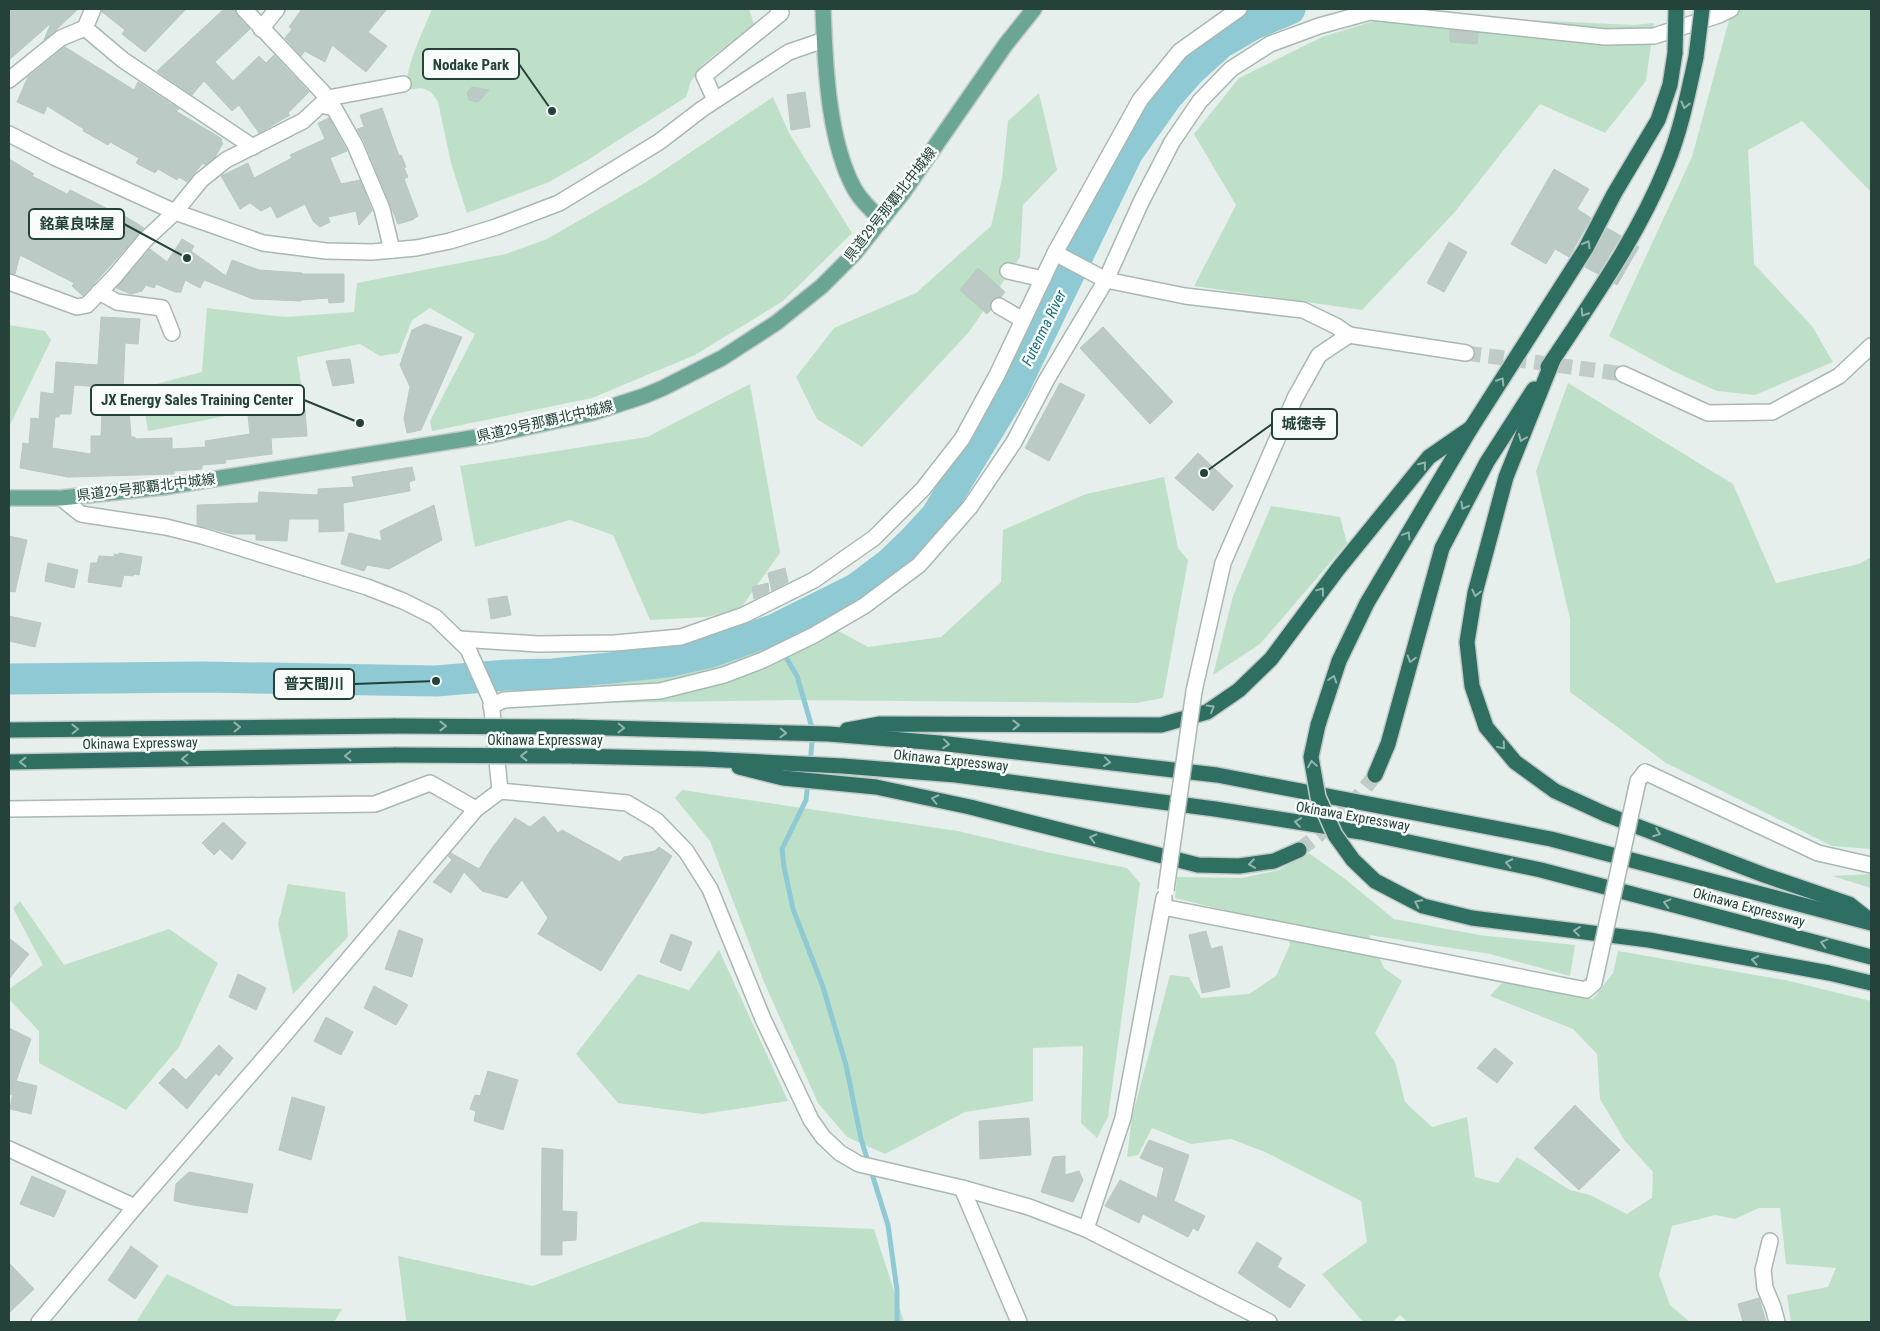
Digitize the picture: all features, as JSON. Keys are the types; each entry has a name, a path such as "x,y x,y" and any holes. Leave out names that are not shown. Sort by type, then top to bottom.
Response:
{"highway":[{"path":"1676,9 1675,53 1670,85 1658,120 1614,194 1586,248 1471,428 1367,603 1339,661 1318,725 1310,757 1318,796 1335,835 1353,860 1375,881 1423,906 1472,918 1649,940 1829,973 1871,983"},
{"path":"1376,775 1388,744 1442,548 1487,462 1614,266 1640,220 1667,164 1678,132 1696,58 1702,9"},
{"path":"1553,360 1506,477 1475,593 1467,642 1472,686 1486,727 1515,762 1556,791 1605,814 1764,875 1850,904 1871,922"},
{"path":"828,734 880,724 1161,725 1207,712 1239,690 1270,659 1338,569 1429,457 1471,428"},
{"name":"Okinawa Expressway","path":"9,730 394,726 572,727 828,734 959,745 1217,775 1551,839 1871,922"},
{"name":"Okinawa Expressway","path":"9,762 396,755 572,756 703,759 843,766 956,775 1214,809 1361,832 1541,870 1871,957"},
{"path":"703,759 783,778 876,787 970,807 1198,865 1239,866 1274,861 1298,850"}],"main road":[{"path":"824,9 824,40 834,125 843,160 855,190 881,220"},
{"name":"県道29号那覇北中城線","path":"9,498 61,498 164,487 491,435 582,416 619,405 663,388 722,358 776,323 822,286 854,254 920,167 1006,44 1034,9"}],"street":[{"path":"9,80 61,38 85,28 93,9"},
{"path":"244,9 325,102 334,108 355,145 382,209 392,250"},
{"path":"261,28 277,9"},
{"path":"715,100 704,76 782,13 778,9"},
{"path":"464,644 615,643 681,637 744,615 814,580 874,538 923,489 962,439 997,375 1042,279 1140,100 1180,51 1239,9"},
{"path":"491,703 504,700 660,690 724,675 773,655 864,606 919,565 970,507 1014,442 1047,378 1105,279 1172,142 1200,101 1231,69 1270,44 1319,26 1370,12 1605,37 1654,36 1719,15 1731,9"},
{"path":"85,28 123,60 253,147"},
{"path":"9,134 56,158 175,212 263,243 326,251 372,252 416,248 496,228 559,203 659,142 715,100 790,52 824,40"},
{"path":"9,282 77,307 87,305 146,240 175,212 201,180 226,160 303,122 325,102 403,84"},
{"path":"1056,253 1105,279 1185,296 1303,310 1336,326 1349,335 1466,353"},
{"path":"1008,271 1042,279"},
{"path":"99,292 117,302 162,308 172,333"},
{"path":"999,306 1023,320"},
{"path":"1086,1229 1123,1118 1166,890 1194,691 1223,563 1295,398 1320,355 1349,335"},
{"path":"1623,374 1708,413 1772,412 1839,376 1871,346"},
{"path":"61,498 82,514 166,527 202,536 367,587 403,601 435,617 464,644 491,703 500,791"},
{"path":"1163,907 1586,990 1594,983 1638,781 1645,772 1818,853 1871,865"},
{"path":"9,809 375,804 430,783 476,809"},
{"path":"39,1322 476,809 500,791 627,803 657,821 686,851 710,890 763,1019 811,1120 823,1137 840,1154 858,1164 962,1188 1029,1207 1086,1229 1269,1322"},
{"path":"9,1150 135,1207"},
{"path":"962,1188 1019,1322"},
{"path":"1770,1241 1764,1270 1765,1288 1777,1322"}],"green space":[{"path":"432,9 749,9 754,24 703,64 691,81 686,97 586,161 549,182 467,213 451,163 438,102 431,92 422,88 406,90 412,59"},
{"path":"1732,9 1871,9 1871,192 1802,121 1748,150 1754,264 1812,326 1833,362 1755,395 1717,391 1673,371 1609,336 1692,157"},
{"path":"1377,20 1526,20 1633,25 1654,23 1646,81 1605,133 1540,104 1454,213 1362,310 1194,286 1236,205 1194,134 1239,78 1322,37"},
{"path":"1039,93 1057,170 1023,205 1020,257 969,332 862,447 817,419 796,377 834,328 916,293 991,226 1002,179 1008,121"},
{"path":"773,97 789,133 852,233 783,301 695,355 592,398 432,431 430,421 475,334 430,308 412,320 399,353 380,356 360,344 297,357 304,401 148,431 141,388 202,372 207,308 285,317 354,312 357,283 506,254 547,239 646,182"},
{"path":"9,325 45,331 51,340 9,427"},
{"path":"1568,383 1733,484 1776,583 1859,564 1871,557 1871,849 1832,846 1666,763 1570,692 1570,619 1536,471"},
{"path":"750,384 780,553 740,609 707,617 650,620 613,535 570,520 475,547 460,466 647,437"},
{"path":"1164,477 1178,548 1188,560 1163,698 1136,703 791,700 598,703 602,683 715,667 822,622 868,647 941,637 1001,582 1003,530 1086,494"},
{"path":"1271,506 1340,517 1347,543 1260,644 1213,675 1233,596"},
{"path":"682,790 958,831 1046,852 1127,868 1140,883 1108,1117 1097,1138 1081,1123 1083,1046 1033,1048 1033,1101 965,1112 885,1154 847,1137 818,1103 764,982 710,841 675,798"},
{"path":"1309,853 1345,879 1394,919 1479,935 1575,945 1570,976 1490,954 1369,935 1384,968 1402,981 1375,1033 1395,1062 1405,1102 1432,1127 1467,1117 1475,1177 1498,1183 1517,1157 1570,1190 1590,1195 1627,1214 1652,1198 1653,1172 1625,1141 1600,1099 1597,1054 1573,1029 1490,996 1502,983 1593,999 1613,973 1618,951 1785,980 1871,1001 1871,1322 1791,1322 1787,1295 1828,1287 1836,1268 1786,1264 1780,1208 1759,1208 1735,1219 1715,1215 1672,1226 1659,1275 1670,1305 1690,1322 1408,1322 1400,1315 1392,1322 1363,1322 1322,1274 1367,1242 1361,1201 1263,1151 1231,1139 1191,1144 1152,1128 1138,1155 1127,1157 1132,1117 1170,975 1189,977 1201,998 1249,994 1276,976 1290,945 1285,925 1175,898 1177,877 1242,878 1279,870"},
{"path":"1871,874 1871,888 1832,876"},
{"path":"288,884 345,892 348,937 293,994 278,924"},
{"path":"20,901 64,965 169,929 218,963 179,1047 126,1110 39,1063 39,1031 9,999 9,989 43,965 13,908"},
{"path":"719,950 788,1101 703,1114 618,1103 576,1054 638,974 689,990"},
{"path":"701,1222 874,1229 904,1322 410,1322 406,1320 398,1256 533,1286"},
{"path":"167,1274 234,1306 342,1309 334,1322 136,1322"}],"building":[{"path":"9,9 78,9 44,40 51,23 9,60"},
{"path":"102,9 186,9 145,52 122,34 125,30 102,12"},
{"path":"224,9 235,9 237,15 250,29 215,62 233,81 259,56 266,63 274,55 309,92 288,113 290,115 259,133 239,105 232,111 204,81 192,95 157,71"},
{"path":"302,9 387,9 368,32 387,46 366,72 332,45 325,62 305,51 301,56 285,38 292,29 289,27"},
{"path":"1450,30 1478,33 1477,44 1450,42"},
{"path":"65,47 134,90 138,82 179,109 176,111 222,139 223,143 215,157 205,165 203,163 187,182 179,177 177,180 158,169 155,173 136,163 139,158 110,142 108,145 83,131 84,129 47,106 44,114 17,102 28,77"},
{"path":"472,87 489,90 478,102 469,100 467,93"},
{"path":"805,92 810,127 791,130 787,95"},
{"path":"382,108 399,156 401,155 406,167 404,168 408,177 404,179 418,216 398,224 364,141 357,129 364,127 360,115"},
{"path":"329,118 347,151 330,158 341,184 360,180 372,211 359,225 356,211 328,217 330,222 320,227 313,221 305,204 277,218 271,206 261,211 250,203 240,209 221,176 248,163 254,178 292,158 290,155 325,139 318,123"},
{"path":"9,159 34,174 32,176 67,194 70,190 123,215 144,228 83,296 72,286 74,283 20,255 15,274 9,273"},
{"path":"1554,169 1589,189 1577,209 1591,218 1569,257 1555,249 1546,264 1511,244"},
{"path":"1607,228 1621,236 1598,274 1585,267"},
{"path":"182,239 194,246 191,251 226,276 232,260 259,270 302,274 344,274 344,302 329,303 328,298 301,301 253,299 204,280 200,288 185,280 181,292 175,292 156,284 154,288 146,285 142,291 131,294 116,288 150,249 167,262"},
{"path":"1449,242 1467,252 1444,292 1427,283"},
{"path":"1637,246 1639,247 1617,285 1614,283"},
{"path":"978,268 1005,292 1001,297 991,301 991,310 987,314 960,290"},
{"path":"101,317 140,319 138,344 125,343 123,394 128,394 131,437 135,437 135,439 172,438 172,449 206,447 205,441 250,434 248,415 305,410 307,436 271,438 272,454 225,460 226,463 202,465 202,469 174,471 174,474 68,477 20,468 23,443 29,444 31,418 39,419 41,392 54,394 56,362 98,365","holes":["74,385 103,387 101,436 91,436 91,454 52,448 55,417 59,417 60,414 71,414"]},
{"path":"425,324 462,337 421,430 407,433 404,418 410,387 400,365 412,330"},
{"path":"1103,327 1173,402 1150,424 1080,348"},
{"path":"350,359 354,383 333,386 326,361"},
{"path":"1060,383 1085,395 1049,461 1025,448"},
{"path":"1198,453 1233,486 1213,511 1175,478"},
{"path":"412,467 415,480 409,482 410,491 343,503 344,531 319,532 319,519 289,519 287,541 256,540 256,534 232,534 197,525 197,505 258,503 259,492 318,495 318,489 354,487 352,477"},
{"path":"434,505 442,540 389,569 367,565 364,571 341,564 349,533 382,541 380,531"},
{"path":"9,536 27,540 15,592 9,591"},
{"path":"119,553 142,557 139,575 124,575 121,587 88,582 91,563 97,563 99,556 114,557 114,554 118,555"},
{"path":"48,563 78,570 74,588 45,581"},
{"path":"785,568 788,582 772,591 768,573"},
{"path":"768,583 769,592 754,599 752,587"},
{"path":"507,596 511,615 491,619 488,599"},
{"path":"9,616 41,623 35,647 9,641"},
{"path":"544,816 558,833 562,830 620,862 624,857 655,851 659,847 672,856 601,971 538,934 548,918 522,880 507,898 482,891 464,872 451,893 433,882 452,860 448,856 451,853 479,869 515,818 530,827"},
{"path":"223,822 246,843 232,860 220,849 214,855 202,843"},
{"path":"399,930 423,939 412,977 385,969"},
{"path":"1206,931 1211,949 1222,946 1230,987 1202,993 1189,935"},
{"path":"671,934 692,942 681,971 660,962"},
{"path":"9,938 29,954 9,979"},
{"path":"238,974 266,988 256,1010 229,997"},
{"path":"374,986 408,1005 396,1025 364,1008"},
{"path":"326,1017 353,1032 341,1055 314,1041"},
{"path":"9,1028 31,1039 16,1081 37,1086 31,1114 10,1109 14,1086 11,1095 9,1094"},
{"path":"219,1045 233,1058 219,1076 216,1073 187,1109 159,1083 173,1068 186,1080"},
{"path":"1495,1048 1513,1063 1497,1083 1477,1068"},
{"path":"488,1071 518,1080 503,1130 474,1121 476,1111 470,1109 475,1095 480,1096"},
{"path":"292,1097 325,1107 311,1160 279,1150"},
{"path":"1575,1105 1620,1150 1579,1190 1534,1148"},
{"path":"1029,1118 1031,1155 980,1159 979,1121"},
{"path":"1149,1140 1189,1155 1174,1201 1205,1216 1198,1231 1193,1228 1188,1237 1143,1214 1139,1223 1105,1206 1120,1180 1157,1198 1164,1168 1140,1158"},
{"path":"542,1148 563,1150 562,1211 577,1212 576,1240 562,1241 562,1255 541,1255"},
{"path":"1065,1156 1065,1175 1079,1171 1083,1180 1073,1202 1041,1192 1053,1157"},
{"path":"189,1172 253,1184 247,1213 174,1201 176,1184"},
{"path":"32,1176 66,1191 54,1217 20,1204"},
{"path":"1257,1242 1282,1258 1277,1267 1305,1285 1290,1308 1238,1273"},
{"path":"131,1246 158,1266 135,1299 108,1280"},
{"path":"9,1263 34,1289 9,1313"},
{"path":"1759,1298 1766,1322 1743,1322 1738,1304"}],"waterway":[{"name":"Futenma River","path":"9,679 203,677 436,681 508,675 553,674 666,662 711,652 775,629 857,588 889,564 936,516 1014,388 1128,152 1167,97 1191,70 1221,43 1252,25 1290,9"},
{"path":"775,629 787,659 797,676 813,731 810,764"},
{"path":"808,782 806,800 782,849 784,867 793,909 823,987 846,1065 861,1139 888,1225 897,1290 897,1322"}],"tunnel":[{"path":"1466,353 1623,374"},
{"path":"1299,850 1340,816 1375,775"}],"place":[{"name":"Nodake Park","path":"552,111"},
{"name":"銘菓良味屋","path":"187,258"},
{"name":"JX Energy Sales Training Center","path":"360,423"},
{"name":"城徳寺","path":"1204,473"},
{"name":"普天間川","path":"436,681"}]}
